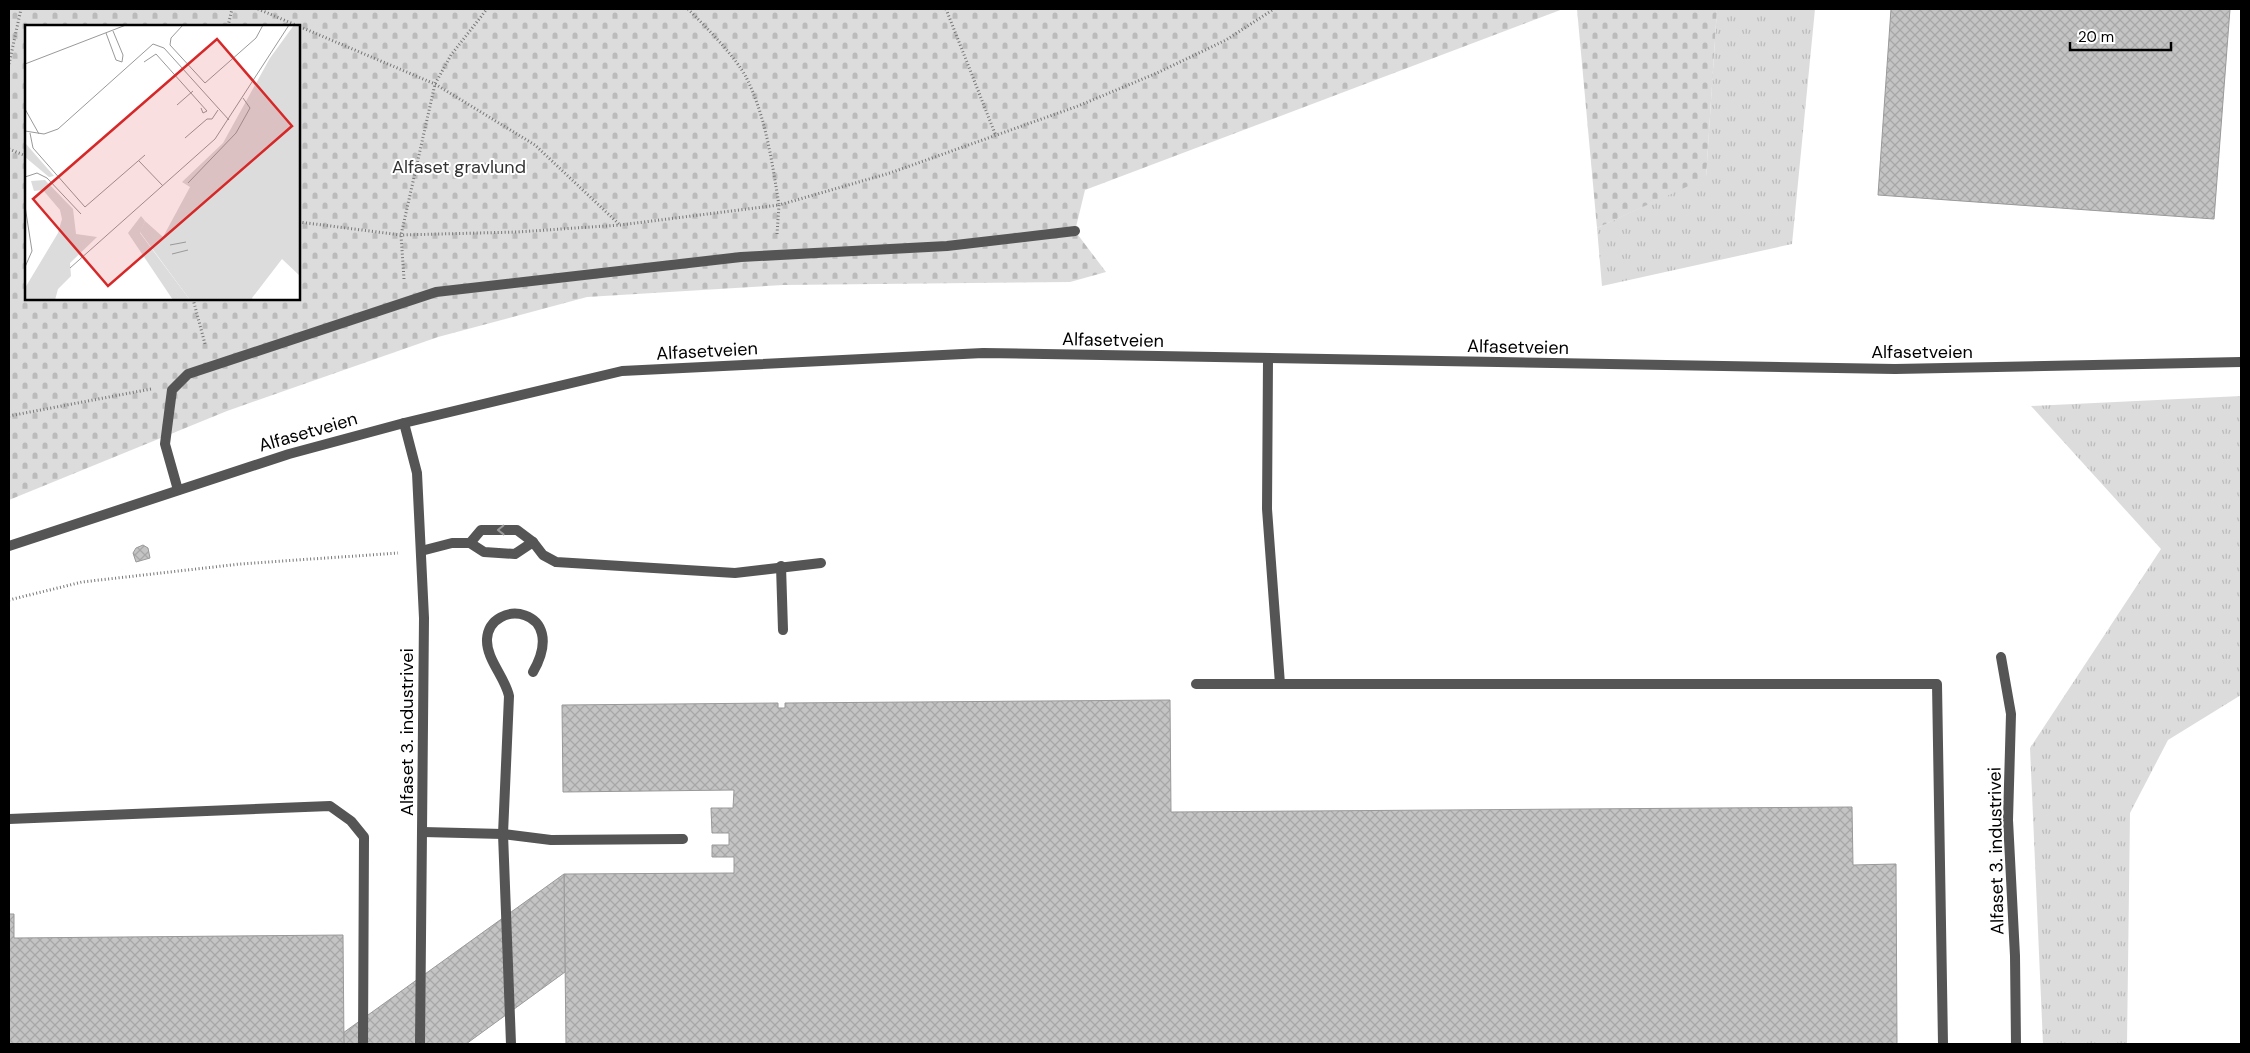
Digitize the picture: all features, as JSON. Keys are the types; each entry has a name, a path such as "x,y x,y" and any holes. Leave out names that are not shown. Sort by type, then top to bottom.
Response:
{"street":[{"path":"178,490 165,444 172,390 188,374 436,292 776,255 947,246 1074,230"},
{"name":"Alfasetveien","path":"9,546 289,454 404,422 622,371 983,354 1895,369 2241,362"},
{"path":"1268,358 1267,509 1280,684"},
{"name":"Alfaset 3. industrivei","path":"404,422 417,473 424,618 420,1044"},
{"path":"470,543 481,530 517,530 533,542 543,556 556,562 735,573 782,566 821,563"},
{"path":"420,551 452,543 470,543 484,552 515,554 533,542"},
{"path":"782,566 783,630"},
{"path":"511,1044 503,834 509,696 507,685 488,649 487,637 496,620 506,614 518,614 533,619 542,629 544,643 542,657 533,672"},
{"name":"Alfaset 3. industrivei","path":"2001,657 2011,714 2008,820 2015,956 2016,1044"},
{"path":"1196,684 1937,684 1943,1044"},
{"path":"9,820 330,806 351,821 364,837 363,1044"},
{"path":"423,832 503,834 551,840 682,839"}],"path":[{"path":"9,64 21,9"},
{"path":"228,25 232,9"},
{"path":"258,9 296,25"},
{"path":"406,302 401,235 434,84 451,55 487,9"},
{"path":"688,9 710,31 747,78 769,142 779,204 776,255"},
{"path":"946,9 996,136"},
{"path":"300,222 401,235 517,232 620,225 779,204 890,172 1078,106 1157,73 1226,40 1274,9"},
{"path":"300,27 434,84 535,145 620,225"},
{"path":"9,149 25,156"},
{"path":"193,300 212,366"},
{"path":"9,416 178,384"},
{"path":"9,600 82,582 240,564 420,551"}],"green space":[{"name":"Alfaset gravlund","path":"9,9 1563,9 1085,190 1075,231 1106,272 1070,282 783,285 587,297 438,337 227,411 9,500"},
{"path":"1577,9 1717,9 1706,178 1597,228"},
{"path":"1717,9 1815,9 1792,244 1602,286 1597,228 1706,177"},
{"path":"2241,396 2241,695 2168,740 2130,813 2127,1044 2043,1044 2030,748 2161,549 2031,406"}],"building":[{"path":"1891,9 2230,9 2214,219 1878,195"},
{"path":"143,545 148,548 150,558 136,562 133,553 136,548"},
{"path":"1170,700 1171,812 1852,807 1853,865 1896,864 1897,1044 566,1044 564,874 734,873 734,857 712,857 712,845 729,845 729,833 712,833 711,808 733,808 734,790 563,792 562,705 778,703 778,708 785,708 785,703"},
{"path":"564,874 565,972 466,1044 344,1044 343,1033"},
{"path":"9,914 14,914 14,938 343,935 344,1044 9,1044"}]}
